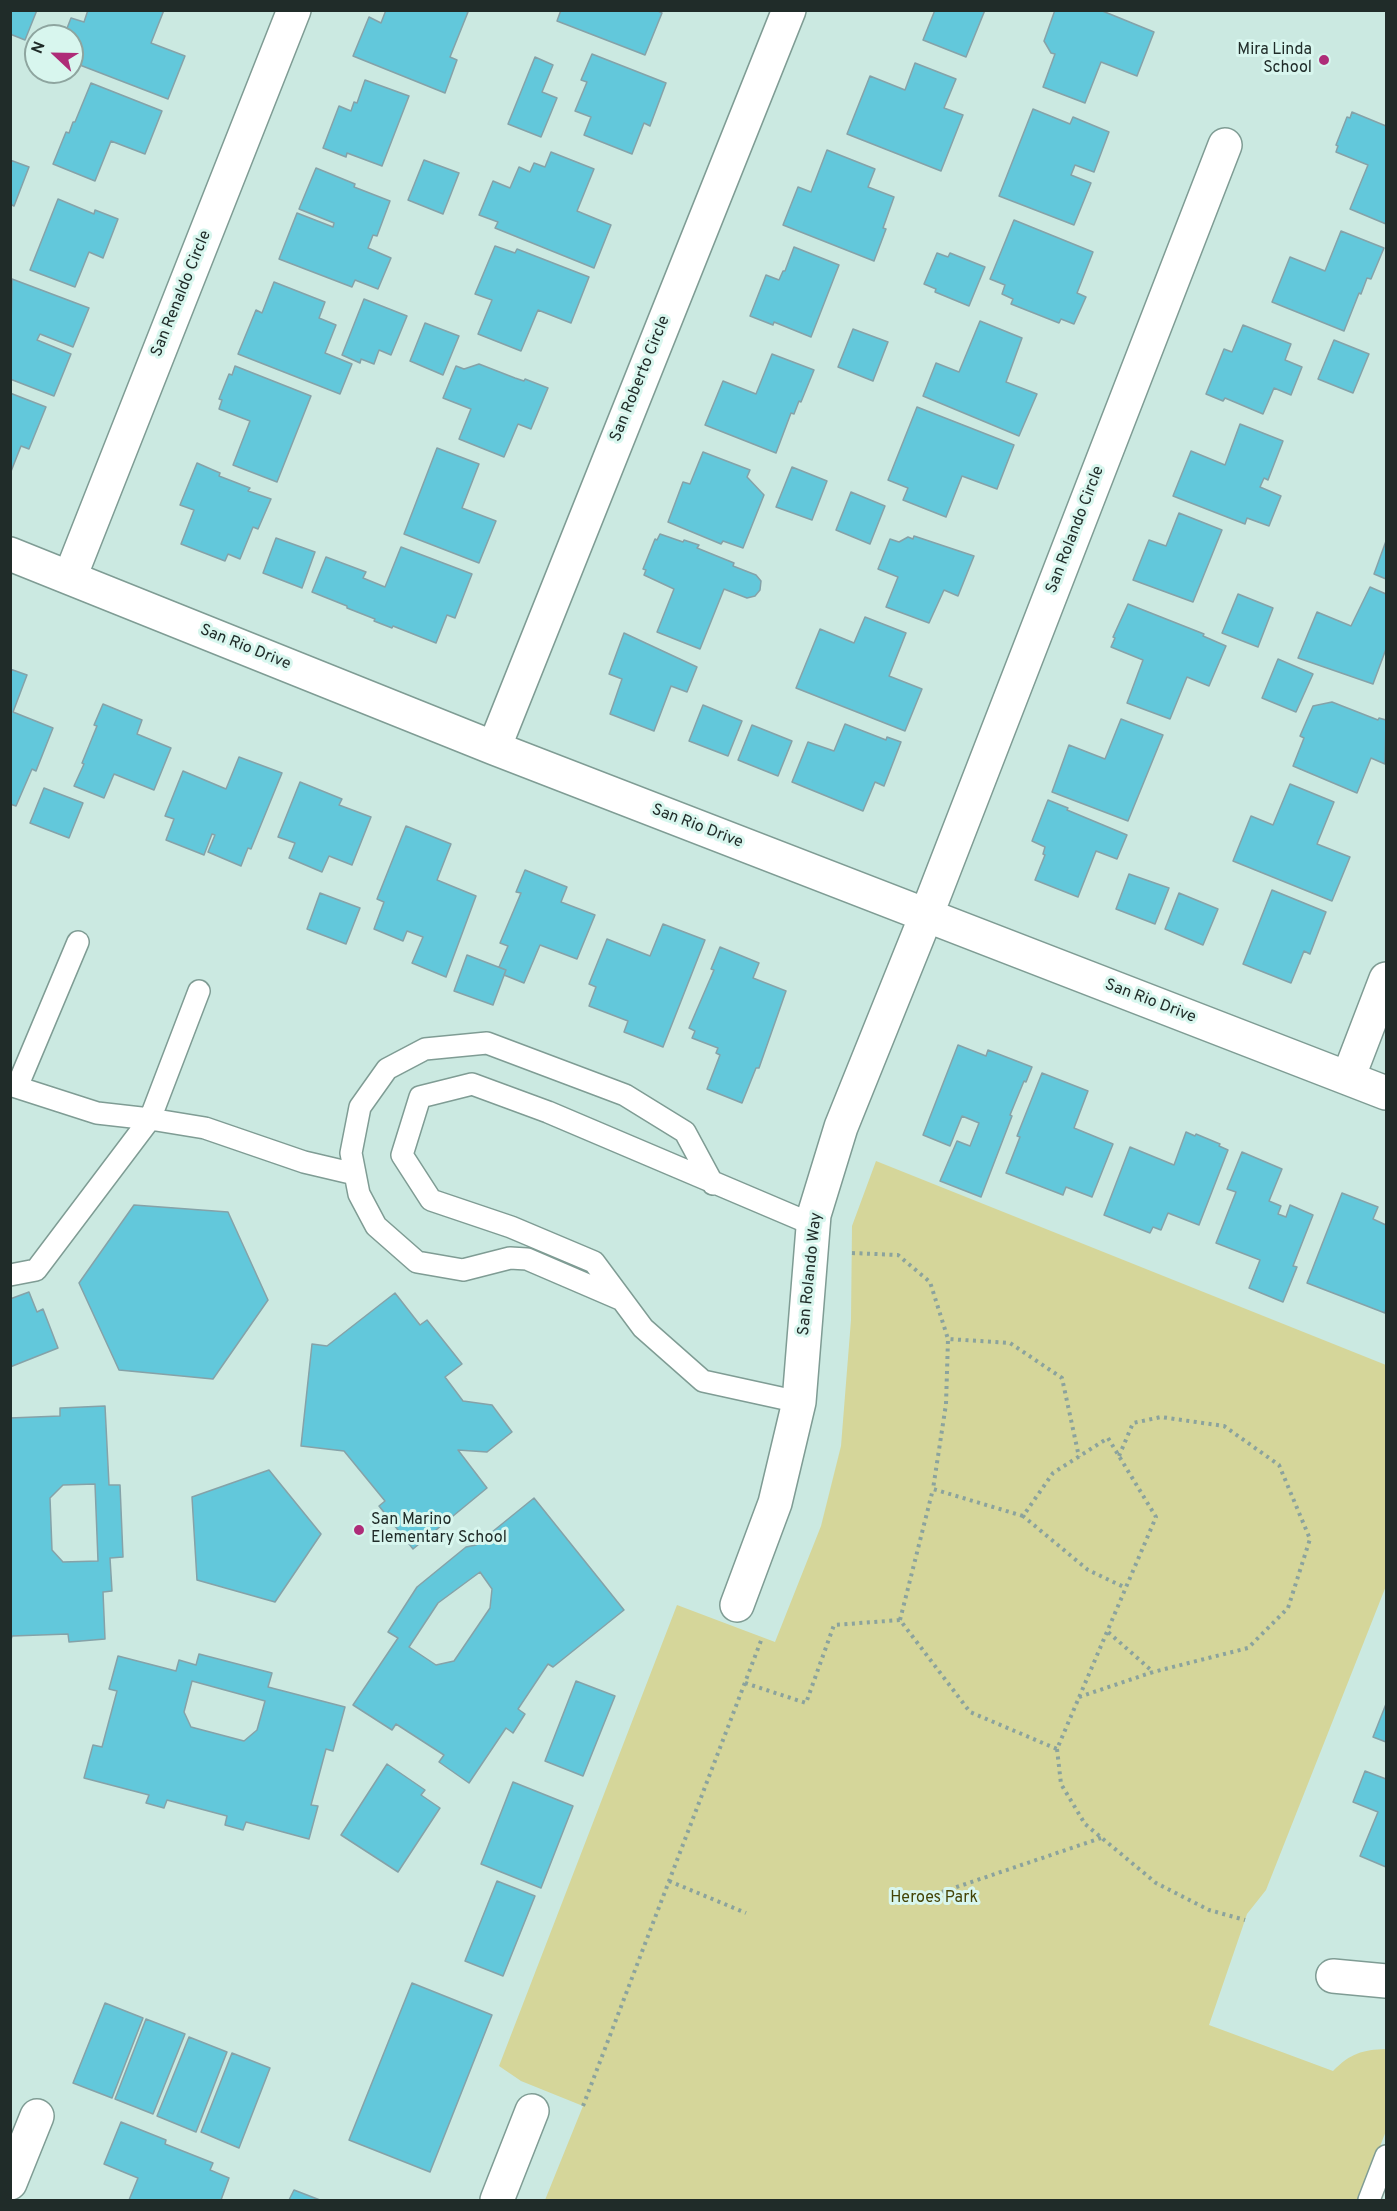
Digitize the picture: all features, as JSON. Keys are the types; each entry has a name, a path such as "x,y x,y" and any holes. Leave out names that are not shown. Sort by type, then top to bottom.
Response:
{"street":[{"name":"San Renaldo Circle","path":"70,577 294,10"},
{"name":"San Roberto Circle","path":"494,748 789,10"},
{"name":"San Rolando Circle","path":"926,916 1225,144"},
{"name":"San Rio Drive","path":"10,554 494,748 1386,1093"},
{"name":"San Rolando Way","path":"737,1605 775,1503 800,1402 814,1215 841,1127 926,916"},
{"path":"1348,1078 1386,979"},
{"path":"1333,1976 1386,1980"},
{"path":"497,2200 532,2111"},
{"path":"10,2183 37,2116"}],"lane":[{"path":"78,942 14,1086 97,1113 206,1128 304,1162 355,1174"},
{"path":"10,1275 36,1270 150,1119 199,991"},
{"path":"621,1299 527,1259 510,1258 463,1270 417,1262 376,1226 359,1194 351,1153 360,1107 387,1069 425,1049 487,1043 625,1095 685,1131 713,1184"},
{"path":"800,1402 703,1381 643,1328 594,1262 511,1227 431,1200 402,1155 420,1097 472,1084 548,1112 813,1226"},
{"path":"1369,2200 1386,2156"}],"path":[{"path":"852,1253 898,1255 930,1282 948,1339 946,1404 933,1489 900,1620"},
{"path":"948,1339 1010,1343 1062,1378 1079,1457"},
{"path":"1079,1697 1153,1672 1248,1648 1288,1608 1310,1539 1279,1466 1224,1425 1161,1417 1133,1423 1119,1456"},
{"path":"1023,1516 1053,1473 1108,1438 1156,1517 1057,1749 1061,1784 1085,1824 1156,1883 1209,1910 1245,1920"},
{"path":"933,1489 1023,1516 1088,1570 1126,1588"},
{"path":"745,1683 806,1703 834,1625 900,1620"},
{"path":"900,1620 970,1712 1057,1749"},
{"path":"1107,1631 1153,1672"},
{"path":"583,2106 762,1638"},
{"path":"942,1892 1102,1838"},
{"path":"669,1881 746,1913"}],"green space":[{"name":"Heroes Park","path":"876,1161 1386,1365 1386,1586 1266,1890 1247,1914 1209,2025 1333,2071 1357,2054 1386,2049 1386,2131 1359,2200 545,2200 583,2106 521,2081 499,2066 677,1605 775,1642 821,1526 841,1446 851,1320 852,1226"}],"building":[{"path":"10,10 37,10 31,24 24,24 24,40 10,34"},
{"path":"88,10 164,10 151,43 185,56 168,99 84,67 84,24 69,24 71,18 84,22"},
{"path":"386,10 463,10 468,12 450,57 457,60 445,93 353,56 369,17 381,23"},
{"path":"561,10 656,10 662,13 645,55 557,21"},
{"path":"935,10 985,10 966,57 923,40"},
{"path":"1055,10 1100,10 1154,32 1137,76 1101,62 1085,103 1043,87 1055,54 1051,53 1044,41"},
{"path":"592,54 666,83 650,126 644,123 632,154 584,135 591,117 575,111 587,82 581,80"},
{"path":"535,57 553,65 542,92 557,98 541,137 508,124"},
{"path":"915,63 956,79 944,108 963,115 941,171 847,134 870,76 905,90"},
{"path":"365,80 409,96 382,166 347,153 346,157 323,148 339,106 351,111 354,102 357,103"},
{"path":"91,83 162,111 145,154 111,141 95,181 53,164 66,132 69,133 75,122"},
{"path":"1033,109 1070,124 1073,117 1109,132 1094,172 1075,165 1071,175 1091,183 1074,225 999,196"},
{"path":"1352,112 1386,126 1386,224 1350,209 1368,165 1336,152 1338,146 1336,145 1347,117 1350,118"},
{"path":"827,150 875,169 868,187 894,197 883,228 886,229 874,261 783,225 798,187 811,192"},
{"path":"551,152 594,169 577,211 611,225 594,268 495,228 498,222 479,215 493,181 510,188 519,167 530,172 534,163 545,167"},
{"path":"10,160 29,167 14,206 10,204"},
{"path":"424,160 459,173 443,214 408,200"},
{"path":"316,168 355,184 354,187 390,201 377,236 373,235 368,248 391,258 378,289 355,280 352,287 279,259 297,213 333,227 334,223 299,209"},
{"path":"58,199 94,214 95,210 118,219 103,258 89,252 75,287 30,270"},
{"path":"1014,220 1093,252 1077,293 1086,297 1074,324 1061,319 1059,323 1011,304 1013,299 1002,294 1005,285 990,279"},
{"path":"1341,231 1384,248 1371,279 1367,278 1361,294 1359,293 1344,331 1272,302 1290,257 1325,271"},
{"path":"495,246 515,253 517,249 589,277 571,323 538,310 521,351 478,334 492,300 475,294"},
{"path":"794,247 839,265 811,337 774,322 773,325 750,316 766,275 779,280"},
{"path":"937,253 948,257 950,253 985,267 969,306 935,292 936,289 924,284"},
{"path":"12,279 89,308 73,347 40,334 37,340 71,354 54,396 10,379"},
{"path":"274,282 325,302 319,318 336,325 325,353 352,364 340,394 238,354 256,310 262,313"},
{"path":"364,299 407,316 391,355 379,350 374,364 361,359 360,363 342,355"},
{"path":"980,321 1022,338 1006,382 1037,394 1019,436 923,396 936,363 959,372"},
{"path":"425,323 459,336 443,375 410,361"},
{"path":"1243,325 1291,344 1285,360 1302,367 1291,395 1274,388 1263,414 1225,398 1223,401 1206,394 1224,349 1232,352"},
{"path":"853,329 888,342 873,381 838,367"},
{"path":"1334,340 1369,354 1353,393 1318,379"},
{"path":"772,354 814,370 801,402 799,401 794,414 791,413 776,453 705,425 723,381 756,394"},
{"path":"479,364 548,388 531,429 518,424 504,457 459,439 471,409 443,398 456,366 464,369"},
{"path":"235,366 311,396 277,482 233,465 250,421 219,409 222,400 219,399 229,374 232,375"},
{"path":"10,393 46,407 29,449 21,446 10,474"},
{"path":"917,407 1014,445 997,489 962,476 946,517 903,500 908,488 888,480"},
{"path":"1240,424 1283,441 1268,480 1264,478 1260,487 1281,496 1269,526 1247,518 1245,524 1173,496 1191,451 1225,465"},
{"path":"437,448 479,464 462,508 496,521 479,563 404,534"},
{"path":"703,452 750,470 747,477 764,495 743,548 723,541 721,544 668,522 683,482 690,484"},
{"path":"197,463 220,473 219,476 250,488 248,491 271,499 258,529 253,527 240,559 228,554 225,561 181,544 194,510 180,505"},
{"path":"792,467 827,481 812,520 776,507"},
{"path":"851,492 885,506 870,544 836,530"},
{"path":"1179,513 1222,530 1193,602 1133,580 1149,540 1166,546"},
{"path":"660,534 699,545 697,548 734,563 733,566 756,575 761,581 760,590 755,596 747,598 724,589 700,649 657,632 674,589 644,575 646,570 643,569 655,539 657,540"},
{"path":"914,536 974,556 958,596 944,590 929,623 886,607 898,577 878,569 890,539 899,542 908,537 913,539"},
{"path":"276,538 315,552 302,588 263,573"},
{"path":"1386,541 1386,579 1374,574"},
{"path":"401,547 472,574 455,618 447,615 436,643 374,621 375,619 312,592 326,557 366,572 363,578 385,587"},
{"path":"1370,587 1386,594 1386,649 1373,684 1298,658 1317,612 1351,626"},
{"path":"1238,594 1273,608 1258,647 1222,633"},
{"path":"1128,604 1204,634 1203,636 1226,646 1209,686 1187,677 1170,719 1127,703 1143,660 1111,647 1115,638 1113,637"},
{"path":"865,617 906,633 889,676 922,689 905,731 796,688 820,629 854,643"},
{"path":"624,633 697,667 687,692 671,686 654,731 610,714 622,679 609,674"},
{"path":"1278,659 1313,674 1296,712 1262,698"},
{"path":"10,669 27,675 13,712 53,728 36,771 32,769 16,806 10,804"},
{"path":"1332,702 1378,720 1379,718 1386,720 1385,764 1371,758 1357,793 1293,766 1304,738 1300,736 1313,706"},
{"path":"103,704 142,720 137,734 171,748 154,790 114,774 104,798 74,786 84,764 82,763 97,726 94,725"},
{"path":"703,705 742,721 728,756 689,741"},
{"path":"1121,719 1163,735 1128,821 1052,792 1069,745 1105,759"},
{"path":"845,724 886,740 887,737 901,742 884,786 875,782 863,811 792,782 808,742 834,751"},
{"path":"752,725 792,741 778,776 738,760"},
{"path":"239,757 282,773 251,849 248,848 241,866 208,852 215,835 212,834 204,855 166,840 174,819 165,816 183,771 226,789"},
{"path":"300,782 342,799 339,805 371,817 352,865 329,856 322,872 289,858 295,843 278,837"},
{"path":"1290,784 1334,802 1317,844 1350,857 1332,901 1233,861 1251,816 1273,825"},
{"path":"44,788 83,803 69,838 30,823"},
{"path":"1048,800 1127,835 1117,859 1096,851 1078,897 1035,880 1045,855 1043,854 1045,847 1032,841"},
{"path":"406,826 451,844 437,880 476,896 446,977 412,963 423,937 407,931 403,941 374,929 384,902 377,899"},
{"path":"525,870 567,887 561,902 595,915 577,959 540,945 524,983 504,975 506,970 499,967 508,946 500,943 521,893 516,892"},
{"path":"1129,874 1169,888 1155,924 1116,909"},
{"path":"1272,890 1326,912 1310,954 1304,951 1291,983 1243,964"},
{"path":"320,893 360,908 346,944 307,929"},
{"path":"1179,893 1218,909 1203,945 1165,929"},
{"path":"663,924 705,940 663,1047 624,1032 628,1021 589,1006 596,987 589,984 607,939 650,956"},
{"path":"720,947 759,963 753,978 786,991 759,1068 756,1068 742,1103 707,1089 720,1055 716,1053 718,1048 692,1038 695,1031 689,1028 714,970 711,969"},
{"path":"467,955 506,970 493,1005 454,991"},
{"path":"958,1045 986,1056 988,1050 1032,1067 1010,1115 1012,1116 981,1197 940,1181 957,1141 970,1146 979,1123 962,1116 950,1146 923,1135"},
{"path":"1042,1073 1088,1091 1074,1128 1113,1144 1092,1197 1066,1187 1063,1195 1006,1173 1020,1137 1017,1136"},
{"path":"1186,1132 1220,1144 1219,1146 1228,1150 1199,1225 1168,1213 1161,1230 1153,1227 1150,1233 1104,1215 1130,1147 1174,1165"},
{"path":"1242,1152 1282,1169 1269,1201 1281,1206 1278,1214 1286,1217 1290,1205 1313,1215 1293,1266 1297,1267 1283,1302 1249,1288 1260,1260 1216,1243 1236,1192 1227,1189"},
{"path":"1342,1193 1378,1207 1373,1219 1386,1225 1385,1313 1307,1283"},
{"path":"134,1205 228,1212 268,1300 213,1379 119,1370 79,1283"},
{"path":"29,1292 37,1312 43,1309 58,1348 10,1367 10,1299"},
{"path":"395,1293 420,1325 427,1320 462,1364 445,1377 463,1401 492,1405 512,1432 487,1452 458,1450 487,1488 413,1549 379,1506 385,1501 344,1451 301,1446 312,1344 327,1346"},
{"path":"105,1406 109,1485 120,1485 123,1557 110,1558 112,1591 103,1592 105,1639 69,1642 68,1634 12,1636 10,1643 10,1418 60,1416 60,1408","holes":["95,1484 98,1561 63,1562 52,1550 50,1498 63,1485"]},
{"path":"269,1470 321,1534 275,1602 197,1580 192,1497"},
{"path":"534,1498 624,1610 553,1667 548,1664 518,1709 525,1714 513,1733 506,1728 469,1783 439,1762 444,1755 396,1724 392,1730 353,1705 398,1638 388,1632 417,1587 466,1547 476,1545","holes":["480,1572 492,1589 490,1608 454,1661 436,1665 409,1647 438,1603"]},
{"path":"199,1654 272,1673 268,1687 345,1707 333,1751 326,1749 311,1805 318,1806 309,1839 246,1822 243,1830 225,1825 227,1816 167,1800 164,1808 146,1803 149,1795 84,1778 93,1745 102,1747 117,1691 109,1689 118,1656 176,1671 179,1660 196,1665","holes":["192,1681 265,1701 257,1730 244,1741 191,1727 184,1712"]},
{"path":"576,1681 615,1696 583,1776 545,1761"},
{"path":"1386,1704 1386,1742 1373,1737"},
{"path":"387,1764 425,1790 421,1795 440,1808 398,1872 341,1835"},
{"path":"1365,1771 1386,1779 1386,1867 1360,1856 1378,1812 1353,1802"},
{"path":"513,1782 573,1806 541,1888 481,1864"},
{"path":"497,1881 535,1896 503,1976 465,1961"},
{"path":"412,1983 492,2015 430,2172 349,2140"},
{"path":"105,2003 143,2018 112,2098 73,2083"},
{"path":"146,2019 185,2034 153,2114 115,2099"},
{"path":"189,2037 227,2052 196,2132 157,2116"},
{"path":"232,2053 270,2068 239,2148 201,2132"},
{"path":"121,2122 166,2140 165,2144 213,2163 210,2170 229,2178 221,2200 129,2200 138,2178 104,2164"},
{"path":"294,2190 320,2200 289,2200"}],"place":[{"name":"Mira Linda School","path":"1324,60"},
{"name":"San Marino Elementary School","path":"359,1530"}]}
